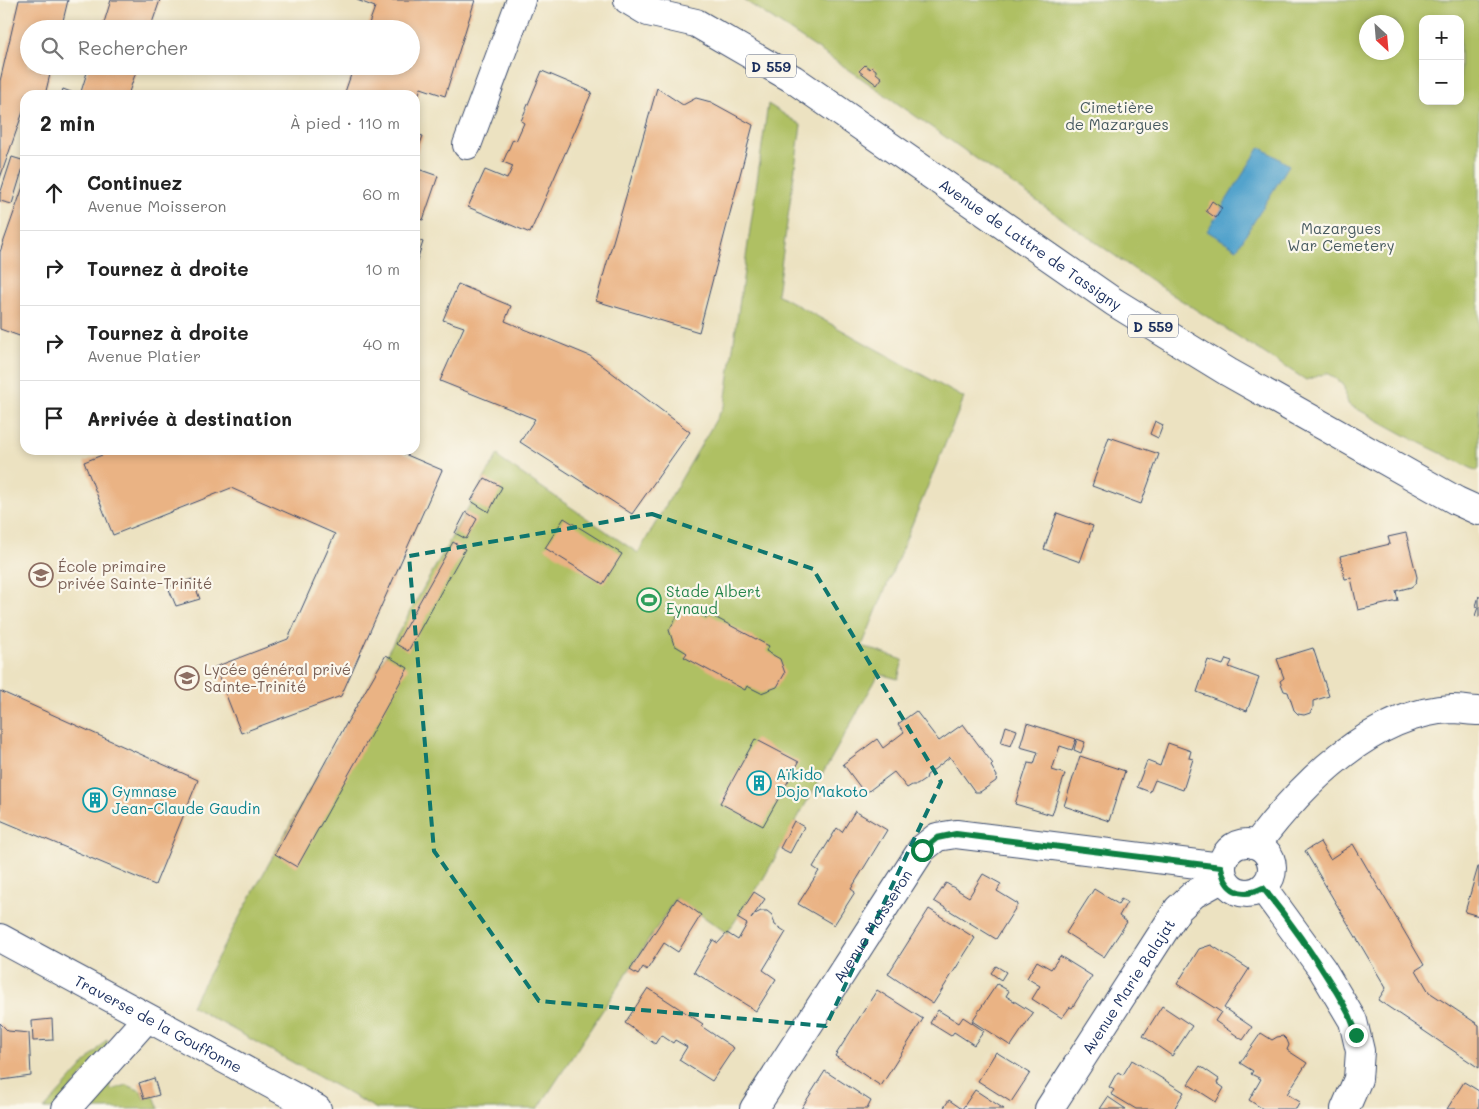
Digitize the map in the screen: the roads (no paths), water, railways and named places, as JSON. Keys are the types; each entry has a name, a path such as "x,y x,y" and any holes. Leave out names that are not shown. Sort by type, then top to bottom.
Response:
{"street":[{"path":"467,144 521,0"},
{"name":"Avenue de Lattre de Tassigny","path":"628,0 648,12 696,23 793,79 1114,302 1228,372 1457,501 1479,511"},
{"name":"Avenue de Lattre de Tassigny","path":"675,0 696,23"},
{"path":"1256,845 1276,818 1325,768 1342,754 1391,724 1420,714 1452,709 1479,711"},
{"name":"Avenue Moisseron","path":"754,1109 922,850 937,838 956,834 1222,872"},
{"path":"1246,843 1256,845 1265,850 1271,860 1270,880 1263,888 1254,893 1245,894 1228,886 1222,872 1224,858 1229,850 1237,845 1246,843"},
{"name":"Avenue Marie Balajat","path":"1049,1109 1178,909 1222,872"},
{"path":"1263,888 1322,969 1353,1021 1360,1051 1358,1080 1345,1109"},
{"name":"Traverse de la Gouffonne","path":"0,938 317,1109"},
{"path":"66,1109 147,1018"}],"water":[{"path":"1260,147 1289,165 1237,249 1207,231"}],"place":[{"name":"École primaire privée Sainte-Trinité","path":"41,575"},
{"name":"Stade Albert Eynaud","path":"649,600"},
{"name":"Lycée général privé Sainte-Trinité","path":"187,678"},
{"name":"Aïkido Dojo Makoto","path":"759,783"},
{"name":"Gymnase Jean-Claude Gaudin","path":"95,800"}],"park label":[{"name":"Cimetière de Mazargues","path":"1117,116"},
{"name":"Mazargues War Cemetery","path":"1341,236"}]}
